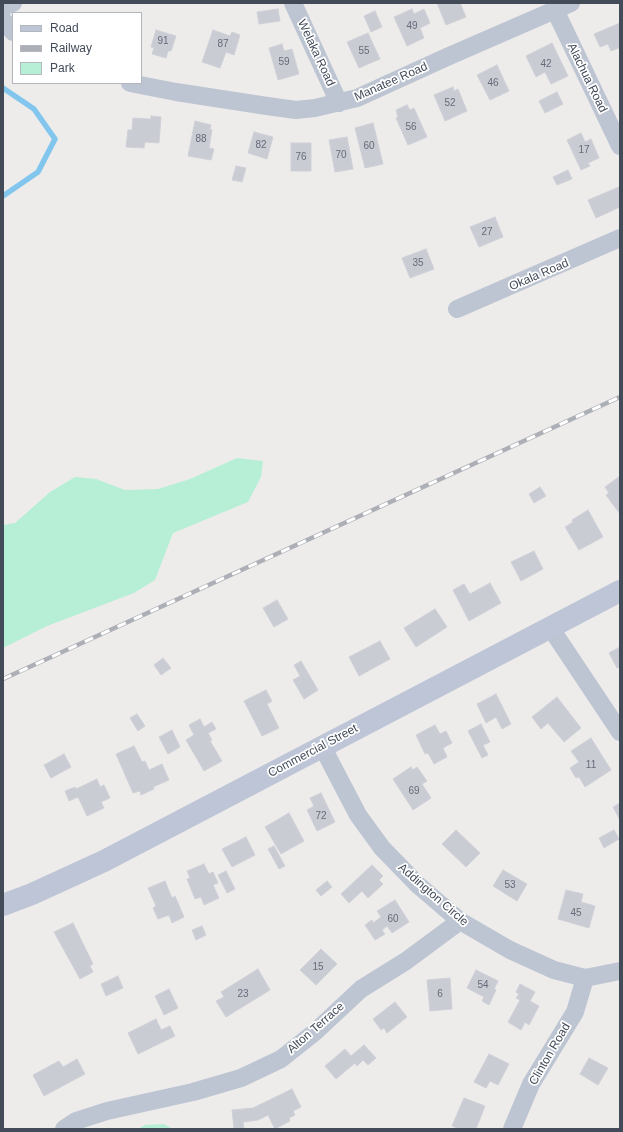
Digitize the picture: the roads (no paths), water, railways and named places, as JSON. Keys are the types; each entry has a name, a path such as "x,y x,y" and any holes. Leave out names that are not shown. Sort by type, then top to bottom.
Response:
{"main road":[{"name":"Commercial Street","path":"3,904 32,894 104,861 620,591"}],"street":[{"path":"3,7 13,3"},
{"name":"Welaka Road","path":"293,3 339,103"},
{"name":"Manatee Road","path":"135,84 176,92 296,110 339,103 357,98 572,3"},
{"name":"Alachua Road","path":"555,10 620,146"},
{"path":"3,20 12,31"},
{"name":"Okala Road","path":"457,309 620,238"},
{"path":"550,627 620,732"},
{"name":"Addington Circle","path":"322,746 358,815 382,848 418,885 460,921 510,950 554,970 585,978 620,971"},
{"name":"Alton Terrace","path":"64,1129 76,1121 107,1111 193,1092 242,1078 281,1059 315,1032 361,989 406,961 460,921"},
{"name":"Clinton Road","path":"512,1129 531,1084 575,1012 585,978"}],"waterway":[{"path":"3,88 34,109 55,139 38,172 3,196"}],"railway":[{"path":"3,679 620,397"}]}
